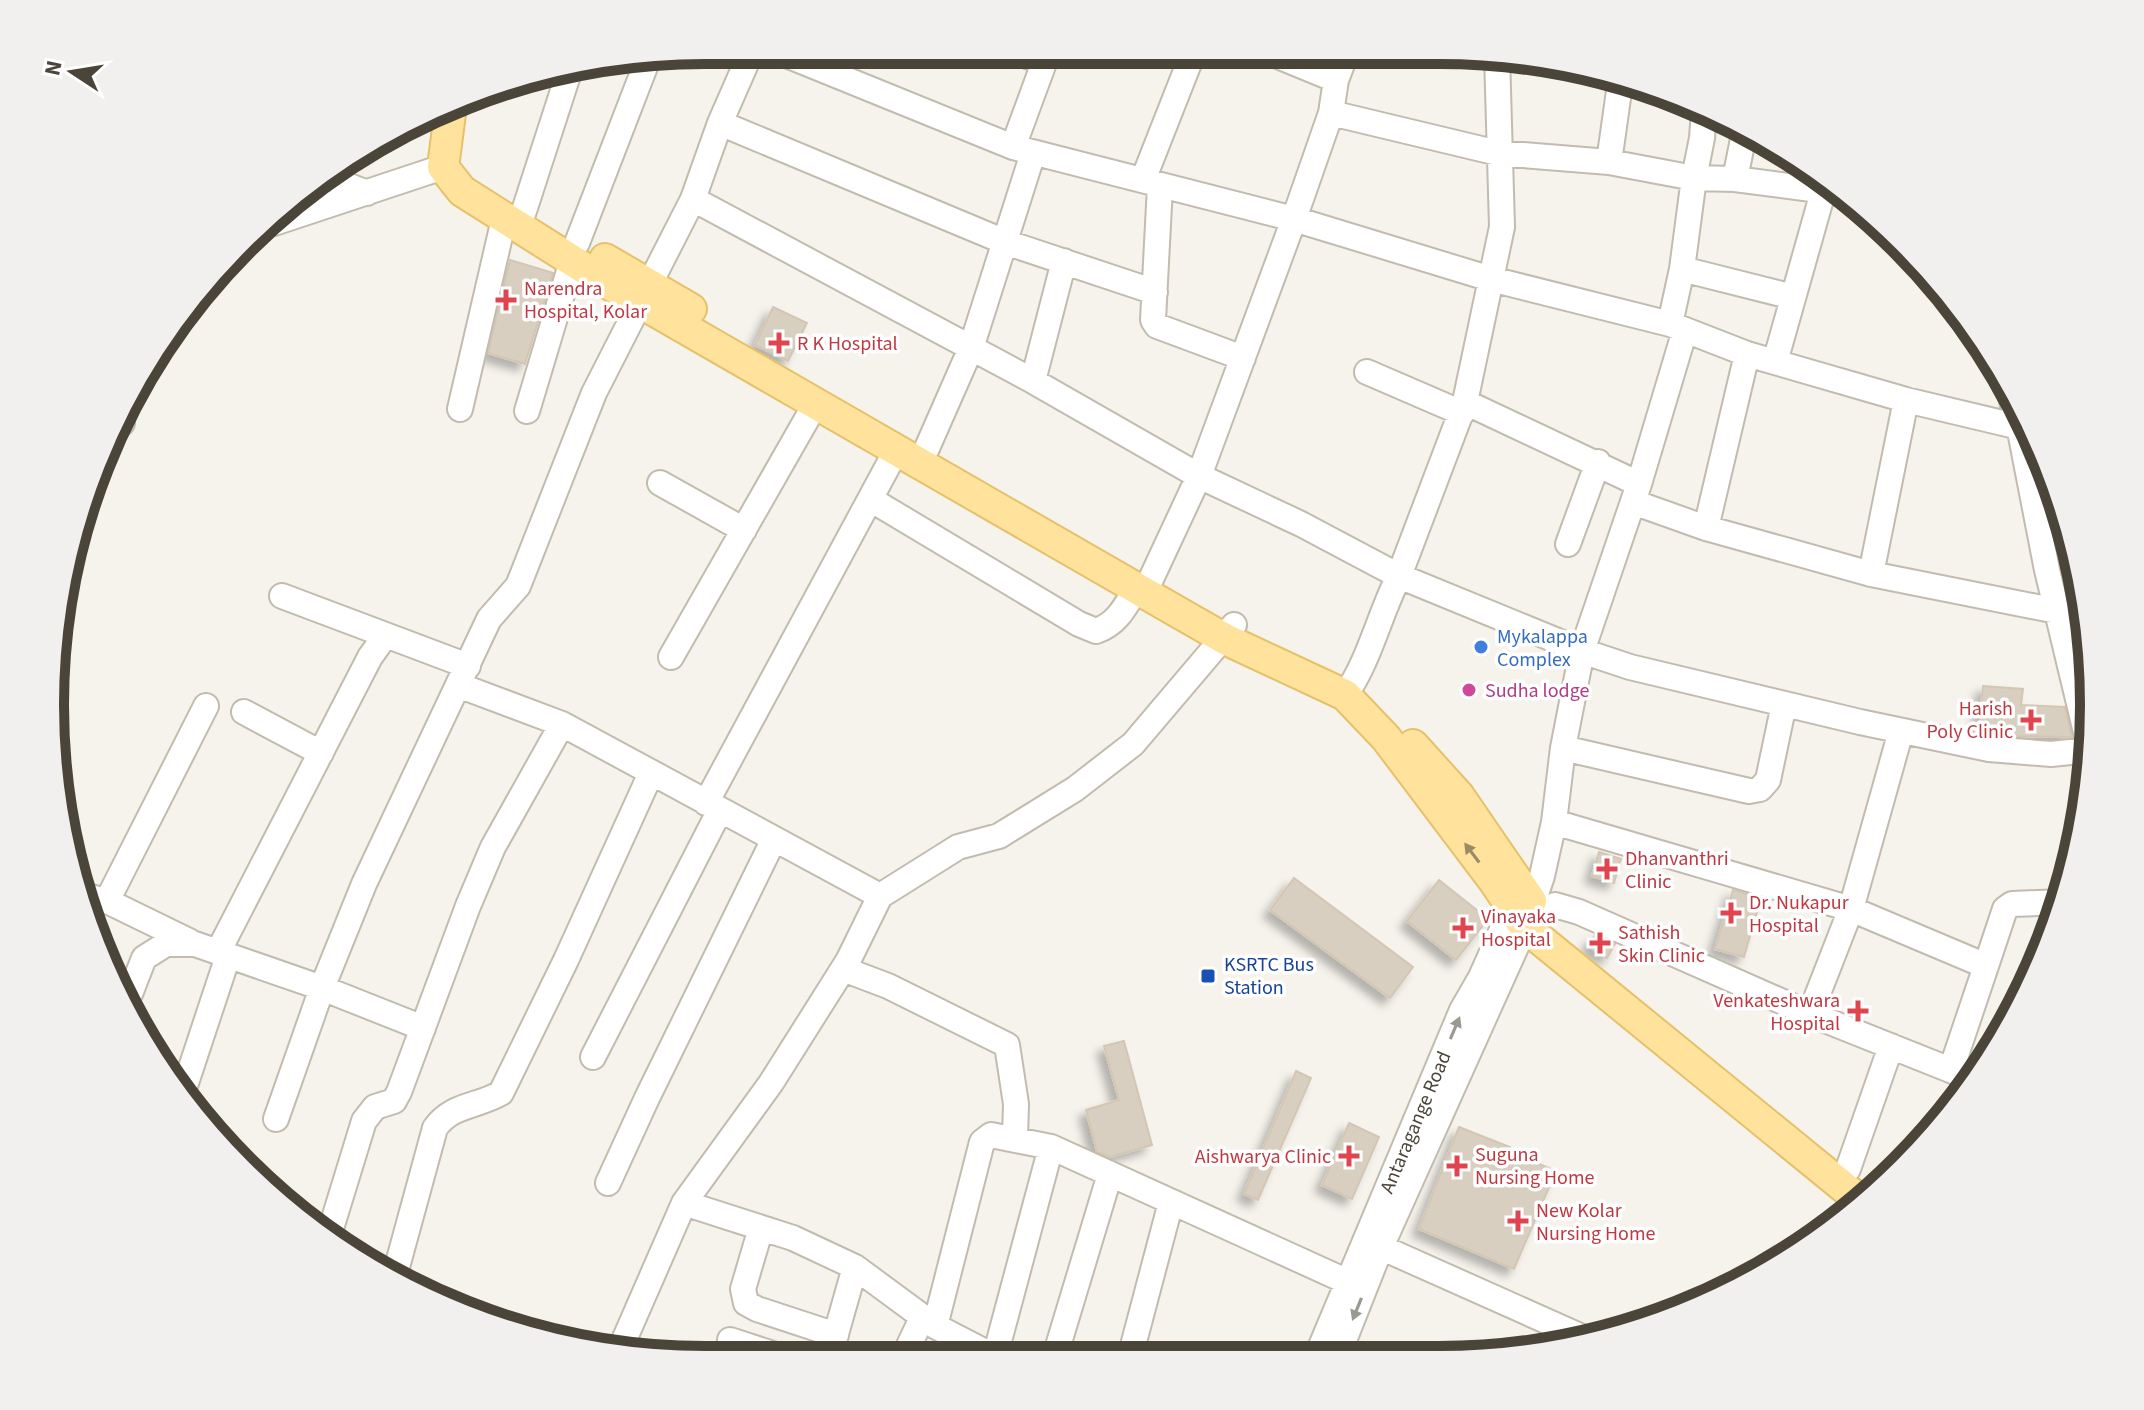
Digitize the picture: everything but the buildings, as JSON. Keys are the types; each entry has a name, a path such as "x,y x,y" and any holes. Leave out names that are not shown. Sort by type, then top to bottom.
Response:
{"main road":[{"path":"467,110 463,147 468,165 479,186 514,216"},
{"path":"449,118 443,167 462,191 514,216 645,293 791,370 927,448 1143,584"},
{"path":"645,293 896,451 1229,632 1350,688 1386,738 1529,903 1853,1194"},
{"path":"1529,903 1751,1092 1866,1183"}],"street":[{"path":"276,1119 322,988 364,884 489,619 518,586 594,393 693,199 720,123 746,64"},
{"path":"809,64 1023,150 1294,219 1491,279 1677,327 1747,354 1906,400 2016,426"},
{"path":"927,448 971,348 1005,242 1043,64"},
{"path":"1190,64 1152,183 1153,320 1157,326 1243,358"},
{"path":"1297,64 1336,80"},
{"path":"870,499 1066,616 1096,631 1109,627 1143,584 1199,476 1331,113 1336,80 1342,64"},
{"path":"527,411 574,252 645,67"},
{"path":"1350,688 1399,576 1464,408 1502,227 1497,67"},
{"path":"460,409 514,216 566,79"},
{"path":"1609,162 1619,90"},
{"path":"1331,113 1498,153 1609,162 1694,178 1735,179 1821,191"},
{"name":"Antaragange Road","path":"1341,1346 1373,1244 1529,903 1554,822 1563,748 1582,651 1636,493 1677,327 1703,121"},
{"path":"720,123 1005,242 1155,292"},
{"path":"1735,179 1743,141"},
{"path":"287,219 443,167"},
{"path":"336,181 367,193"},
{"path":"1775,362 1793,297 1830,197"},
{"path":"693,199 1033,381 1199,476 1301,524 1399,576 1582,651 1630,667 1989,749 2051,754 2079,751"},
{"path":"1033,381 1064,261"},
{"path":"1682,269 1793,297"},
{"path":"1706,528 1747,354"},
{"path":"1367,372 1598,462 1636,493 1706,528 1871,574 2057,611"},
{"path":"1871,574 1906,400"},
{"path":"671,657 816,403"},
{"path":"593,1057 713,806 896,451"},
{"path":"2030,458 2057,611 2080,708"},
{"path":"1568,544 1598,462"},
{"path":"660,483 744,530"},
{"path":"282,596 385,636 562,724 880,896"},
{"path":"624,1341 684,1203 771,1083 843,969 880,896 958,847 999,836 1075,789 1133,744 1229,632"},
{"path":"186,1081 213,951 370,657 385,636"},
{"path":"1563,748 1749,791 1760,789 1768,780 1784,704"},
{"path":"107,901 206,706"},
{"path":"244,712 321,753"},
{"path":"332,1226 368,1112 394,1101 493,847 562,724"},
{"path":"1810,1014 1851,909 1901,731"},
{"path":"397,1267 435,1128 444,1115 487,1101 501,1093 566,960 651,773"},
{"path":"1554,822 1851,909 1979,963 1988,960"},
{"path":"608,1183 774,839"},
{"path":"94,898 107,901 213,951 322,988 423,1028"},
{"path":"1529,903 1555,905 1579,912 1810,1014 1962,1075 1988,960 2005,909 2012,904 2049,903"},
{"path":"129,987 144,958 166,944 213,951"},
{"path":"843,969 888,986 1007,1045 1016,1104 1015,1138"},
{"path":"1848,1169 1891,1046"},
{"path":"911,1346 928,1322 982,1142 991,1135 1051,1147 1348,1282"},
{"path":"997,1346 1051,1147"},
{"path":"1058,1346 1110,1174"},
{"path":"1133,1346 1171,1202"},
{"path":"684,1203 793,1238 855,1267 928,1322 975,1346"},
{"path":"761,1228 743,1289 746,1303 833,1345 855,1267"},
{"path":"1373,1244 1571,1332"},
{"name":"Antaragange Road","path":"1321,1346 1348,1282 1373,1244"},
{"path":"730,1340 748,1346"}],"place":[{"name":"Narendra Hospital, Kolar","path":"506,300"},
{"name":"R K Hospital","path":"779,343"},
{"name":"Mykalappa Complex","path":"1481,647"},
{"name":"Sudha lodge","path":"1469,690"},
{"name":"Harish Poly Clinic","path":"2031,720"},
{"name":"Dhanvanthri Clinic","path":"1607,869"},
{"name":"Dr. Nukapur Hospital","path":"1731,913"},
{"name":"Vinayaka Hospital","path":"1463,928"},
{"name":"Sathish Skin Clinic","path":"1600,943"},
{"name":"KSRTC Bus Station","path":"1208,976"},
{"name":"Venkateshwara Hospital","path":"1858,1011"},
{"name":"Aishwarya Clinic","path":"1349,1156"},
{"name":"Suguna Nursing Home","path":"1457,1166"},
{"name":"New Kolar Nursing Home","path":"1518,1221"}]}
